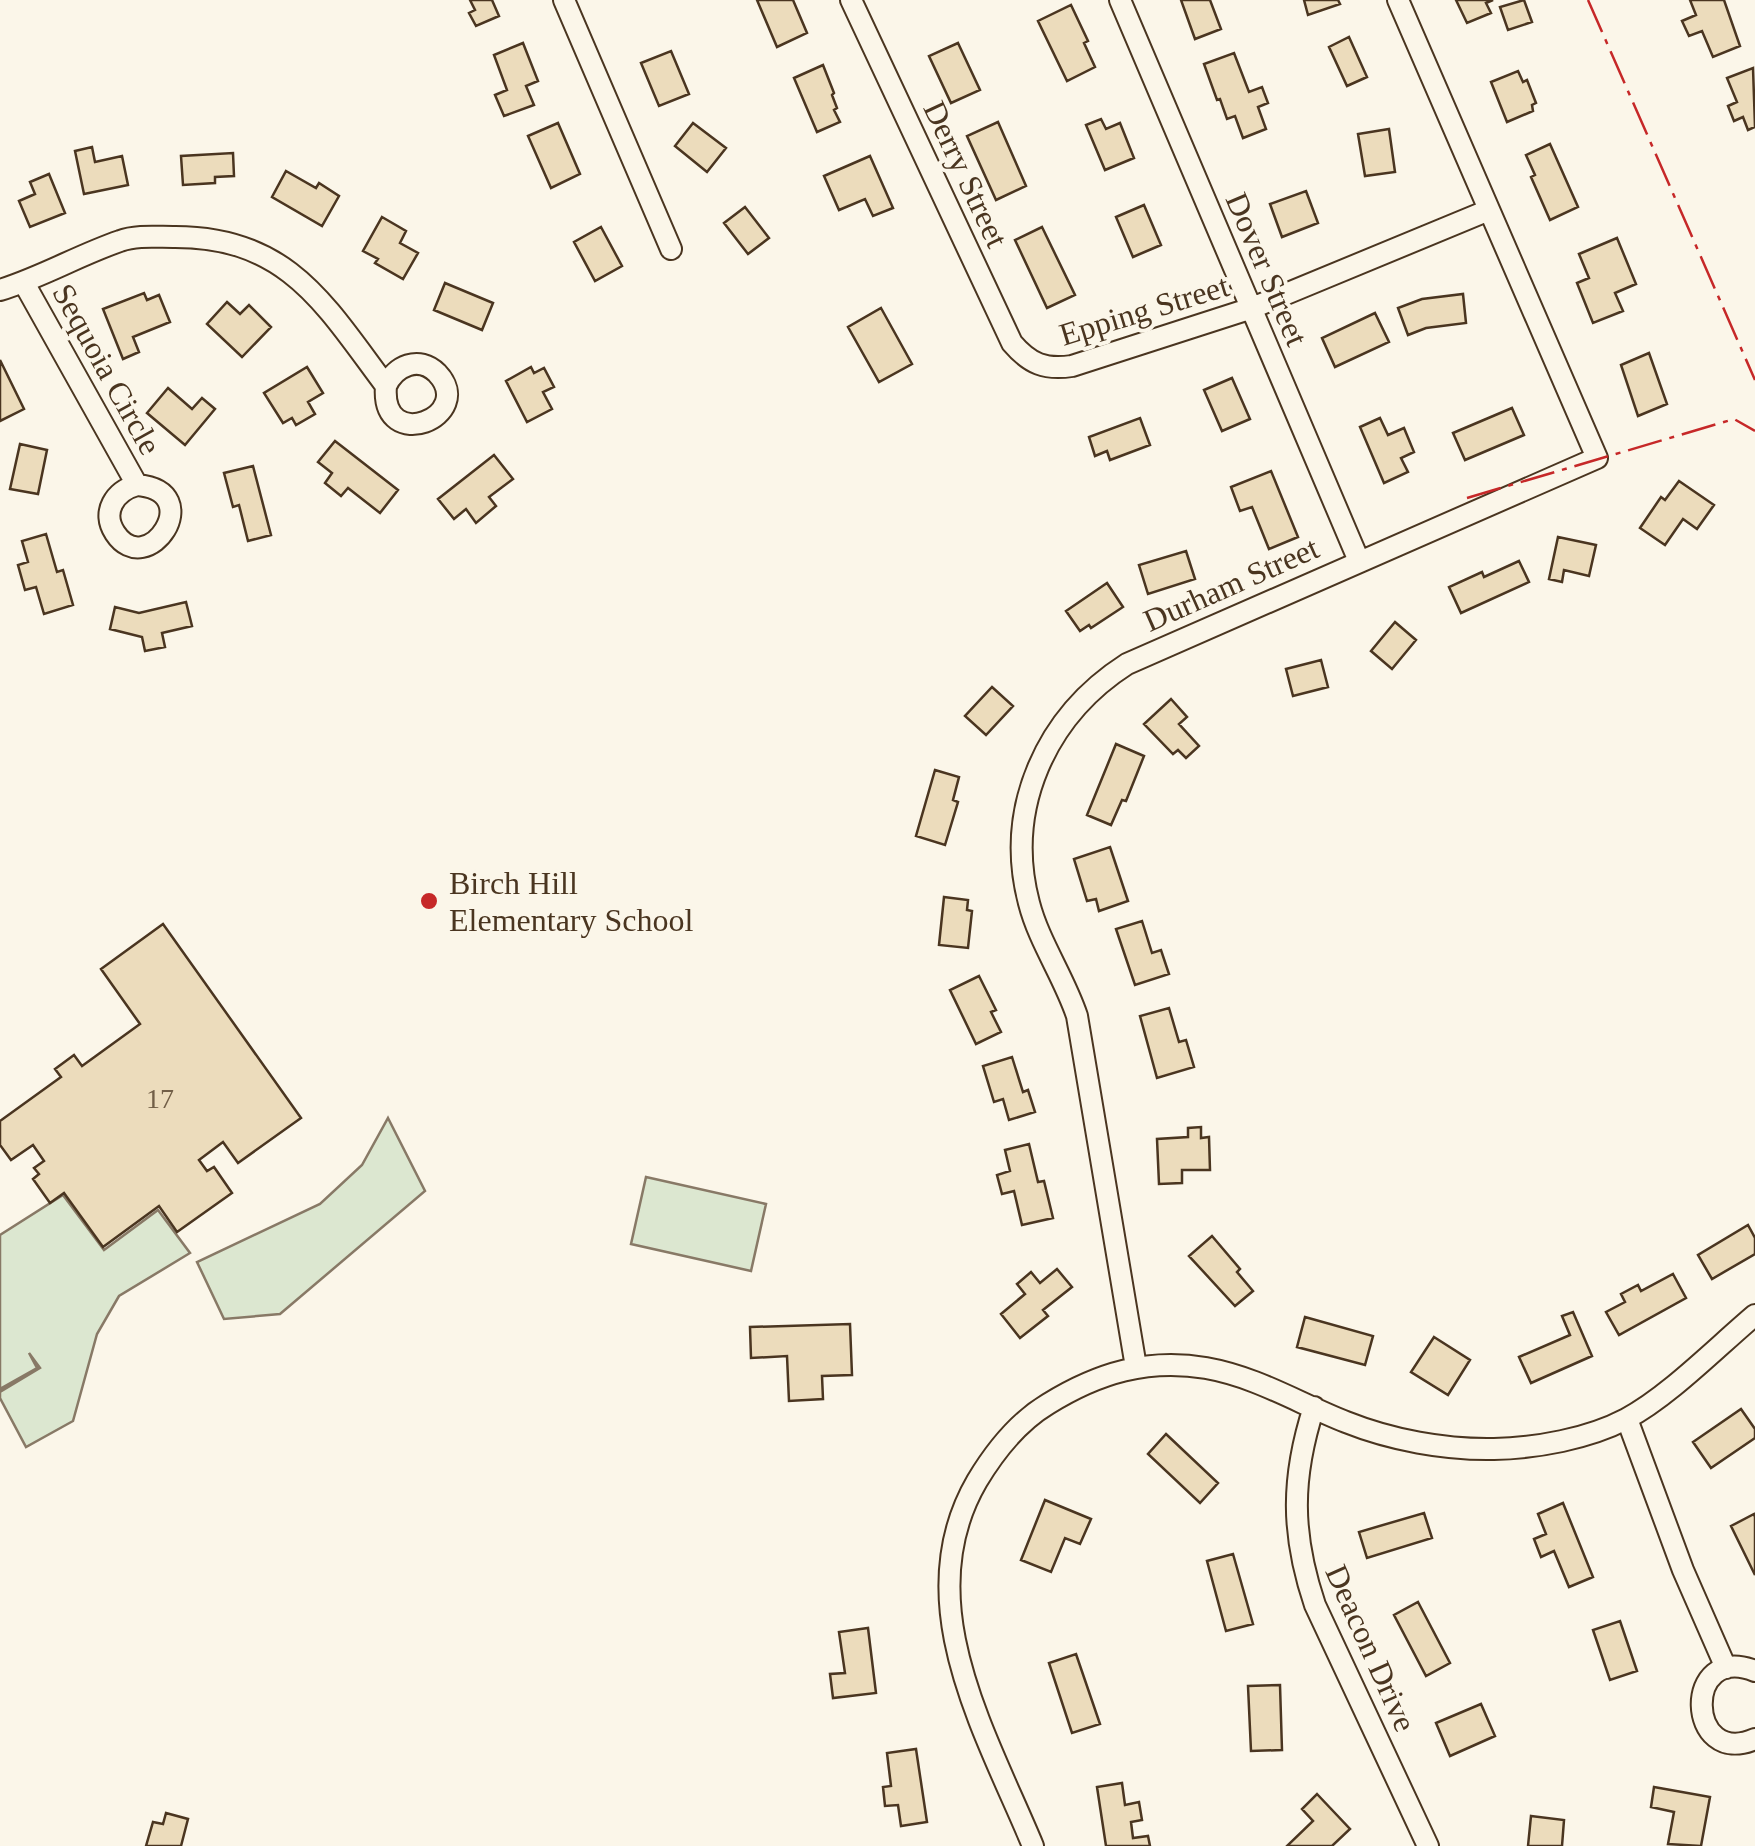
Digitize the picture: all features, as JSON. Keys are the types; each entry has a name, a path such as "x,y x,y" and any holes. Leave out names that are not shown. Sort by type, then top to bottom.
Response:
{"street":[{"path":"564,0 671,248"},
{"name":"Derry Street","path":"851,0 1012,343 1037,366"},
{"name":"Dover Street","path":"1120,0 1359,561"},
{"name":"Durham Street","path":"1136,1367 1077,1016 1028,902 1021,841 1031,786 1052,736 1084,696 1107,676 1146,653 1597,458 1398,0"},
{"name":"Epping Street","path":"1037,366 1072,366 1252,308 1489,210"},
{"path":"0,290 124,239 191,236 228,243 296,275 318,296 386,386"},
{"name":"Sequoia Circle","path":"24,283 137,485"},
{"path":"1033,1846 972,1698 952,1629 948,1594 958,1527 970,1494 1020,1425 1068,1392 1136,1367 1174,1364 1260,1381 1384,1435 1494,1449 1555,1441 1626,1419 1755,1315"},
{"name":"Deacon Drive","path":"1314,1407 1298,1468 1296,1502 1302,1566 1315,1605 1428,1846"},
{"path":"1626,1419 1683,1570 1726,1668"},
{"path":"1755,1671 1739,1666 1726,1668 1715,1674 1701,1696 1704,1722 1722,1740 1734,1743 1755,1738"}],"green space":[{"path":"388,1118 425,1191 280,1314 224,1319 197,1262 320,1204 362,1165"},
{"path":"646,1177 766,1204 751,1271 631,1244"},
{"path":"63,1195 104,1250 158,1210 190,1253 119,1296 97,1334 73,1421 26,1447 0,1392 40,1368 29,1353 37,1368 0,1389 0,1235"}],"building":[{"path":"470,0 492,0 499,16 476,26 469,13 475,10"},
{"path":"757,0 793,0 807,33 777,47"},
{"path":"1181,0 1210,0 1221,29 1195,39"},
{"path":"1304,0 1338,0 1340,4 1308,15"},
{"path":"1456,0 1493,0 1486,3 1491,13 1467,23"},
{"path":"1524,0 1532,22 1508,30 1500,7"},
{"path":"1690,0 1724,0 1740,46 1713,57 1702,31 1689,36 1682,21 1696,15"},
{"path":"1071,5 1095,67 1067,81 1038,21"},
{"path":"1349,37 1367,77 1347,86 1329,47"},
{"path":"523,43 538,81 526,86 534,105 504,116 495,95 507,90 494,55"},
{"path":"958,43 980,90 951,103 929,56"},
{"path":"671,51 689,94 659,106 641,63"},
{"path":"1234,53 1249,92 1262,87 1268,103 1258,107 1266,129 1243,138 1235,116 1227,119 1204,64"},
{"path":"823,65 840,122 817,132 794,78"},
{"path":"1753,68 1755,127 1748,130 1743,117 1734,121 1728,106 1737,102 1727,78"},
{"path":"1518,71 1523,82 1527,80 1536,103 1532,105 1533,111 1507,122 1491,82"},
{"path":"1101,119 1106,129 1120,123 1134,158 1105,170 1086,125"},
{"path":"998,122 1026,186 996,200 967,136"},
{"path":"558,123 580,174 551,188 528,136"},
{"path":"693,123 726,148 707,172 675,146"},
{"path":"1389,129 1395,172 1365,176 1358,134"},
{"path":"1550,144 1578,207 1550,220 1526,155"},
{"path":"92,147 95,162 122,156 128,185 84,194 75,151"},
{"path":"233,153 234,176 215,177 215,183 183,185 181,156"},
{"path":"870,156 893,208 873,216 865,199 839,210 824,176"},
{"path":"286,171 316,188 319,183 339,196 322,226 272,197"},
{"path":"49,174 65,213 30,227 19,201 35,194 30,182"},
{"path":"1306,191 1318,223 1282,237 1270,204"},
{"path":"1144,205 1161,245 1133,257 1116,217"},
{"path":"745,207 769,238 748,254 724,223"},
{"path":"382,217 406,231 400,243 418,253 403,279 363,251"},
{"path":"601,227 622,266 595,281 574,242"},
{"path":"1042,227 1075,295 1047,308 1015,240"},
{"path":"1617,238 1636,284 1615,293 1623,311 1593,323 1577,283 1589,278 1579,254"},
{"path":"445,283 493,303 482,330 434,310"},
{"path":"144,293 147,300 159,295 170,322 133,337 139,352 123,359 103,309"},
{"path":"1463,294 1466,323 1426,328 1408,335 1398,308 1422,299"},
{"path":"227,302 240,314 249,305 271,327 242,357 207,324"},
{"path":"881,308 912,364 879,382 848,327"},
{"path":"1375,313 1389,342 1335,367 1322,338"},
{"path":"1649,353 1667,404 1638,416 1621,365"},
{"path":"0,360 24,409 0,421"},
{"path":"307,367 323,393 308,402 315,414 296,425 292,418 283,423 264,393"},
{"path":"531,367 534,373 544,368 554,387 543,392 552,409 527,422 506,381"},
{"path":"1232,378 1250,419 1222,431 1204,390"},
{"path":"168,388 192,409 202,398 215,409 185,445 147,413"},
{"path":"1512,408 1524,435 1465,460 1453,433"},
{"path":"1140,418 1150,445 1110,460 1107,451 1095,456 1089,437"},
{"path":"1380,418 1388,435 1404,428 1414,452 1401,458 1408,472 1384,483 1360,427"},
{"path":"335,441 398,490 380,513 348,488 341,496 325,483 332,473 318,462"},
{"path":"20,444 47,450 38,494 10,489"},
{"path":"494,455 513,479 489,497 496,506 476,523 466,509 454,519 438,499"},
{"path":"253,466 271,535 248,541 239,505 233,507 224,473"},
{"path":"1271,471 1298,537 1269,549 1252,507 1240,511 1231,487"},
{"path":"1679,481 1714,505 1697,529 1683,519 1665,545 1640,528 1661,497 1665,500"},
{"path":"46,534 57,572 63,570 73,605 44,614 36,587 25,590 18,565 28,562 22,541"},
{"path":"1558,537 1596,545 1589,576 1564,570 1562,582 1549,579"},
{"path":"1186,551 1195,579 1148,594 1139,565"},
{"path":"1519,561 1529,582 1461,613 1449,587"},
{"path":"1107,583 1123,607 1080,631 1066,611"},
{"path":"186,602 192,626 162,633 165,647 145,651 142,637 110,629 115,607 139,613"},
{"path":"1395,622 1416,640 1392,669 1371,651"},
{"path":"1321,660 1328,687 1293,696 1286,669"},
{"path":"992,687 1013,706 986,735 965,716"},
{"path":"1171,699 1187,717 1179,724 1199,746 1186,758 1178,750 1173,754 1144,724"},
{"path":"1116,744 1144,756 1126,801 1122,800 1111,825 1087,815"},
{"path":"935,770 959,777 953,800 958,802 945,845 916,836"},
{"path":"1110,847 1128,901 1099,911 1096,899 1087,901 1074,859"},
{"path":"944,897 968,900 967,910 972,911 968,948 939,945"},
{"path":"1142,921 1152,953 1161,950 1169,974 1135,985 1116,929"},
{"path":"163,924 301,1118 238,1163 223,1142 199,1160 207,1171 214,1167 232,1193 177,1232 159,1206 103,1247 64,1193 50,1203 33,1179 39,1174 34,1168 44,1161 33,1145 11,1160 0,1145 0,1121 61,1077 55,1069 74,1055 82,1066 140,1024 101,969"},
{"path":"979,976 996,1010 991,1012 1001,1032 976,1044 950,990"},
{"path":"1169,1008 1179,1042 1186,1040 1194,1067 1157,1078 1140,1016"},
{"path":"1012,1057 1023,1092 1028,1090 1035,1112 1009,1120 1003,1099 994,1102 983,1066"},
{"path":"1201,1127 1201,1138 1209,1137 1210,1170 1182,1170 1182,1183 1159,1184 1157,1139 1188,1137 1188,1128"},
{"path":"1029,1144 1038,1182 1044,1181 1053,1218 1022,1225 1014,1191 1002,1194 997,1175 1010,1171 1005,1150"},
{"path":"1748,1225 1755,1238 1755,1254 1712,1279 1698,1255"},
{"path":"1212,1236 1253,1291 1235,1306 1189,1256"},
{"path":"1057,1269 1072,1287 1043,1310 1048,1316 1020,1338 1001,1314 1025,1294 1017,1284 1031,1272 1040,1283"},
{"path":"1673,1274 1686,1298 1619,1335 1606,1312 1625,1302 1621,1294 1638,1285 1641,1291"},
{"path":"1573,1312 1592,1356 1531,1383 1519,1357 1570,1335 1562,1316"},
{"path":"1305,1317 1373,1336 1365,1365 1297,1347"},
{"path":"850,1324 852,1375 822,1376 823,1399 789,1401 787,1356 751,1358 750,1327"},
{"path":"1434,1337 1470,1360 1448,1395 1411,1372"},
{"path":"1741,1409 1755,1429 1755,1438 1711,1468 1693,1442"},
{"path":"1166,1434 1218,1483 1200,1503 1148,1454"},
{"path":"1045,1500 1091,1519 1080,1544 1065,1538 1051,1572 1021,1560"},
{"path":"1563,1503 1593,1577 1569,1587 1554,1551 1541,1557 1534,1539 1546,1534 1538,1514"},
{"path":"1424,1513 1432,1538 1367,1558 1359,1532"},
{"path":"1754,1514 1755,1517 1755,1575 1731,1526"},
{"path":"1233,1554 1253,1624 1226,1631 1207,1561"},
{"path":"1418,1602 1450,1663 1426,1676 1394,1615"},
{"path":"1620,1621 1637,1671 1610,1680 1593,1630"},
{"path":"868,1628 876,1693 833,1698 830,1674 845,1673 839,1632"},
{"path":"1076,1654 1100,1724 1072,1733 1049,1663"},
{"path":"1280,1685 1282,1750 1251,1751 1248,1686"},
{"path":"1481,1704 1495,1736 1450,1756 1436,1723"},
{"path":"916,1749 927,1822 901,1826 898,1805 885,1806 883,1787 891,1786 887,1753"},
{"path":"1122,1783 1125,1805 1139,1802 1142,1820 1131,1822 1133,1838 1148,1836 1150,1846 1106,1846 1097,1787"},
{"path":"1654,1787 1710,1797 1701,1846 1668,1844 1674,1812 1651,1807"},
{"path":"1317,1794 1350,1829 1332,1846 1287,1846 1313,1821 1302,1809"},
{"path":"166,1813 188,1819 181,1846 146,1846 153,1822 163,1824"},
{"path":"1531,1816 1564,1820 1562,1846 1528,1846"}],"power":[{"path":"1588,0 1755,380"},
{"path":"1467,498 1734,419 1755,431"}],"place":[{"name":"Birch Hill Elementary School","path":"429,901"}]}
